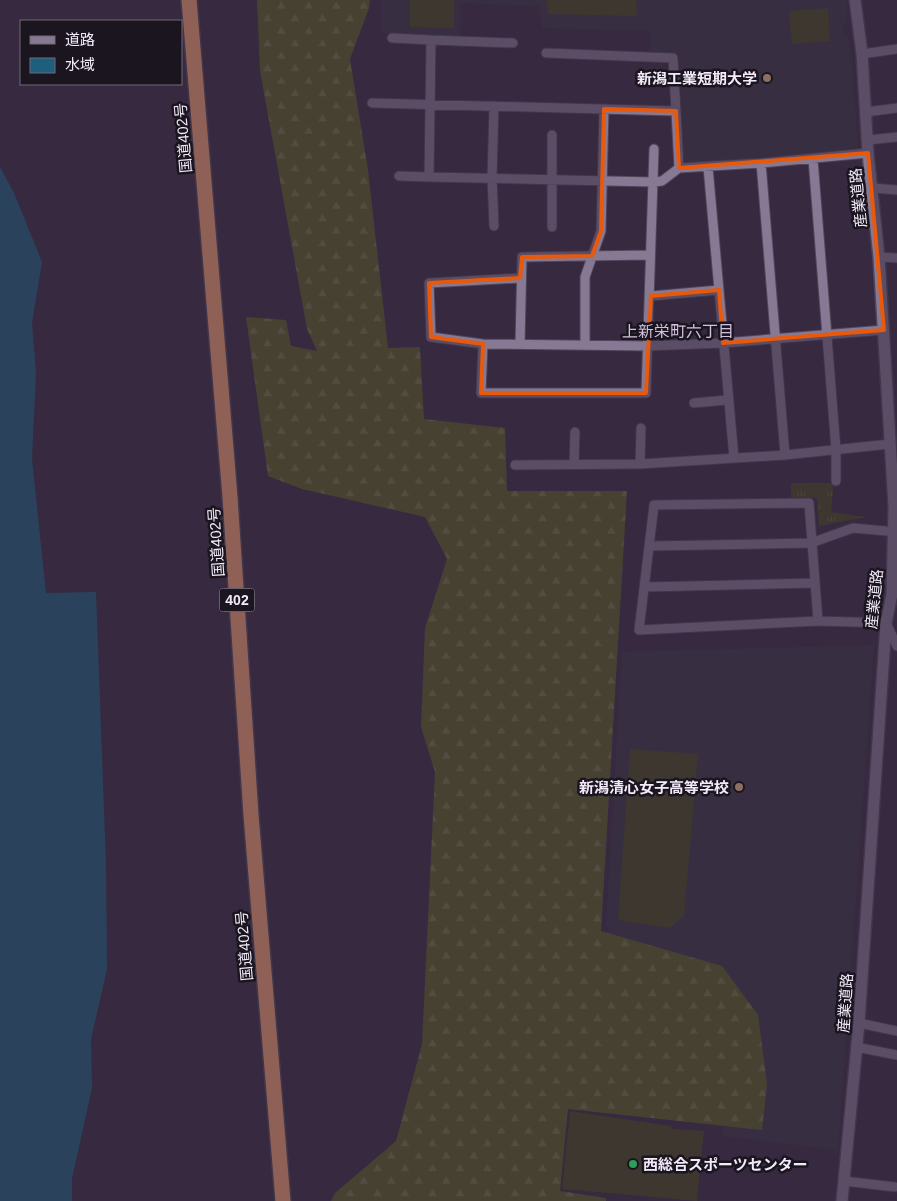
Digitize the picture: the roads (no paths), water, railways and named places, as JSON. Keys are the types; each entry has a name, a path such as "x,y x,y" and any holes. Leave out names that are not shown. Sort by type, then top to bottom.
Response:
{"highway":[{"name":"国道402号","path":"189,0 230,488 251,815 283,1201"}],"street":[{"name":"産業道路","path":"842,1201 859,1023 886,623 892,594 895,532 892,400 884,330 873,188 868,153 862,54 855,0"},
{"path":"392,38 513,43"},
{"path":"429,177 431,40"},
{"path":"862,54 897,50"},
{"path":"546,53 673,58 678,168"},
{"path":"372,103 676,111"},
{"path":"494,106 492,178 494,226"},
{"path":"866,112 897,108"},
{"path":"585,344 585,277 601,231 604,180 604,109"},
{"path":"552,135 552,227"},
{"path":"868,140 897,137"},
{"path":"483,344 481,393 646,393 651,296 649,255 654,182 654,149"},
{"path":"399,176 654,182 662,181 678,168 813,159 868,153"},
{"path":"813,159 836,450 836,481"},
{"path":"761,163 785,454"},
{"path":"708,167 727,400 734,458"},
{"path":"873,188 897,190"},
{"path":"520,344 520,278 522,257 649,255"},
{"path":"879,257 897,258"},
{"path":"520,278 429,282 431,337 444,341 483,344 648,346 723,343 884,330"},
{"path":"651,296 719,290"},
{"path":"694,403 727,400"},
{"path":"640,464 641,428"},
{"path":"574,464 575,432"},
{"path":"515,464 640,464 734,458 836,450 892,438"},
{"path":"818,621 809,503 654,505 639,630 818,621 886,623 897,646"},
{"path":"650,546 811,543 853,528 895,532"},
{"path":"645,587 814,583"},
{"path":"859,1023 897,1031"},
{"path":"856,1047 897,1055"},
{"path":"844,1181 894,1187"}],"water":[{"path":"0,167 14,193 42,262 32,323 36,372 32,459 46,593 96,592 106,864 107,969 91,1039 92,1088 72,1179 72,1201 0,1201"}],"place":[{"name":"新潟工業短期大学","path":"767,78"},
{"name":"新潟清心女子高等学校","path":"739,787"},
{"name":"西総合スポーツセンター","path":"633,1164"}],"district":[{"name":"上新栄町六丁目","path":"678,331"}]}
